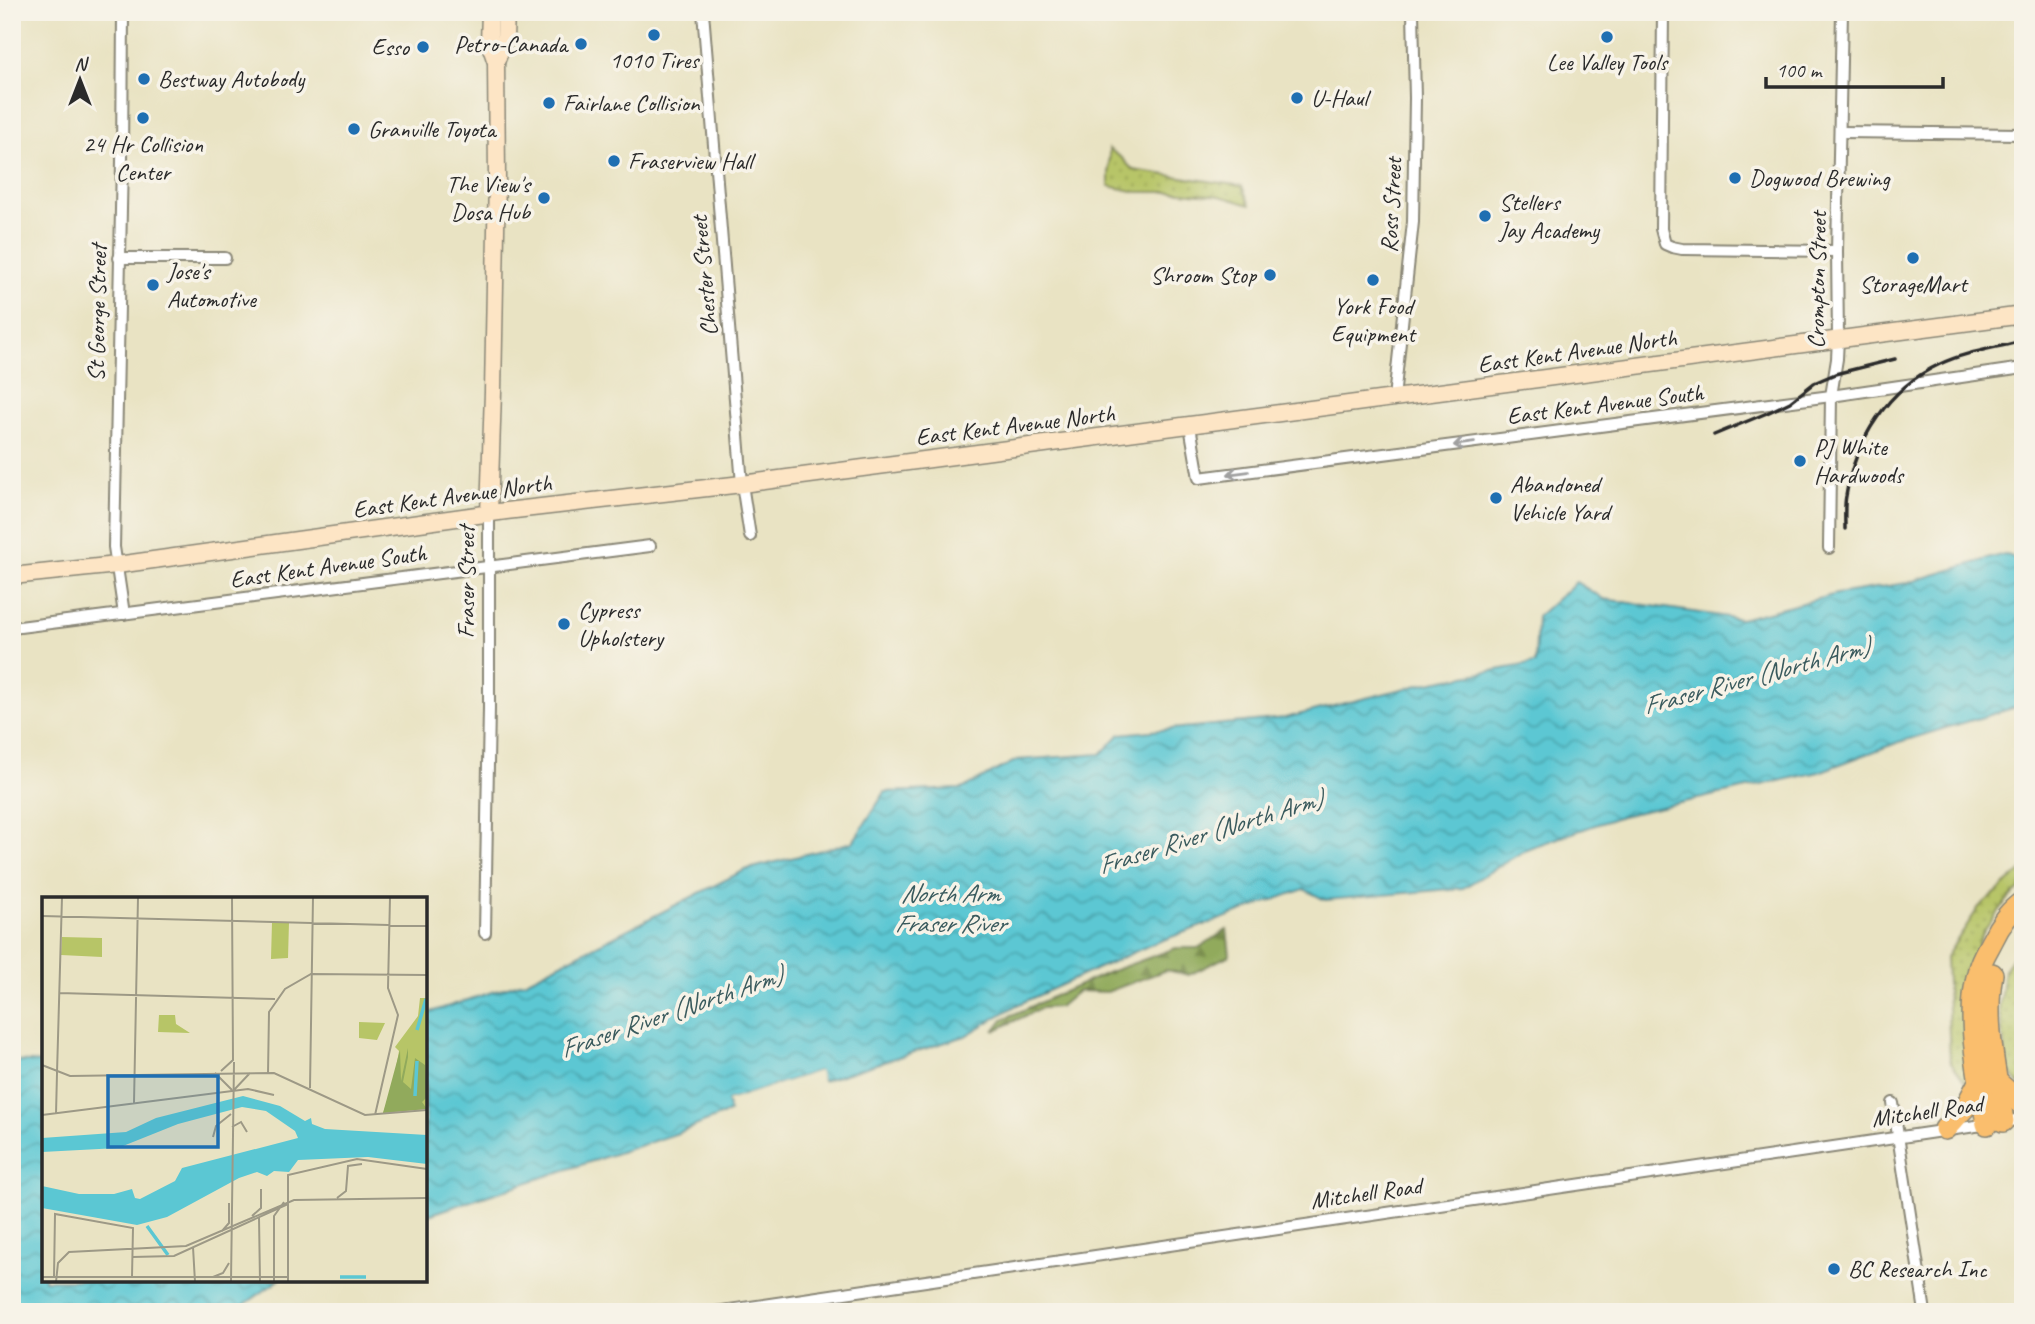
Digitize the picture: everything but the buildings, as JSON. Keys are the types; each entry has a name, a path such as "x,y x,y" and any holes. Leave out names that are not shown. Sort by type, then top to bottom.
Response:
{"highway":[{"path":"2004,1121 1989,1082 1972,1007 1979,967 1997,929 2023,902"},
{"path":"1945,1129 1989,1082 1991,1046 1988,1008 1992,972 2003,948 2023,920"},
{"path":"1989,1082 2023,1105"}],"street":[{"name":"St George Street","path":"123,12 114,547 124,614"},
{"name":"Fraser Street","path":"485,933 489,708 488,565 495,311 496,62 489,42 490,12"},
{"name":"Fraser Street","path":"496,62 505,39 506,12"},
{"name":"Chester Street","path":"703,12 742,484 750,536"},
{"name":"Ross Street","path":"1394,398 1413,222 1413,12"},
{"path":"1663,12 1661,229 1665,244 1682,249 1837,251"},
{"name":"Crompton Street","path":"1829,548 1831,396 1838,338 1842,12"},
{"path":"1840,132 2023,134"},
{"path":"119,258 225,258"},
{"name":"East Kent Avenue North","path":"12,576 117,565 489,514 1191,426 2023,315"},
{"name":"East Kent Avenue South","path":"1191,426 1198,474 1750,407 2023,368"},
{"name":"East Kent Avenue South","path":"12,628 650,546"},
{"path":"1893,1103 1925,1312"},
{"name":"Mitchell Road","path":"716,1312 2004,1121"}],"green space":[{"path":"1109,149 1133,170 1242,186 1250,205 1220,196 1182,192 1137,192 1109,186"},
{"path":"2023,870 2023,886 2009,898 1984,931 1970,964 1966,1083 1950,1061 1946,957 1979,907"},
{"path":"1227,930 1230,955 1189,975 1166,970 1107,992 1078,991 1059,1007 1041,1008 994,1031 1003,1019 1109,972 1176,948 1198,948"},
{"path":"2023,939 2023,1089 2008,1070 1999,1010 2004,970"}],"water":[{"name":"North Arm Fraser River","path":"2004,554 2023,559 2023,705 1899,742 1819,772 1621,816 1529,848 1463,888 1325,900 1304,889 1152,944 1017,1005 965,1036 822,1081 818,1071 727,1101 730,1112 678,1133 427,1215 427,1013 526,981 745,870 853,842 885,792 962,789 1017,760 1101,754 1120,734 1285,718 1423,684 1535,663 1537,617 1576,582 1604,599 1741,619 1837,594 1907,583"},
{"path":"12,1061 42,1063 42,1282 276,1282 234,1312 12,1312"}],"pier":[{"path":"819,1071 823,1085 817,1075 731,1103 734,1112 732,1115 727,1101"}],"railway":[{"path":"1845,529 1846,496 1857,455 1877,418 1890,402 1921,374 1940,364 1967,354 2014,343"},
{"path":"1714,435 1790,402 1814,383 1835,374 1895,359"}],"place":[{"name":"1010 Tires","path":"654,35"},
{"name":"Lee Valley Tools","path":"1607,37"},
{"name":"Petro-Canada","path":"581,44"},
{"name":"Esso","path":"423,47"},
{"name":"Bestway Autobody","path":"144,79"},
{"name":"U-Haul","path":"1297,98"},
{"name":"Fairlane Collision","path":"549,103"},
{"name":"24 Hr Collision Center","path":"143,118"},
{"name":"Granville Toyota","path":"354,129"},
{"name":"Fraserview Hall","path":"614,161"},
{"name":"Dogwood Brewing","path":"1735,178"},
{"name":"The View's Dosa Hub","path":"544,198"},
{"name":"Stellers Jay Academy","path":"1485,216"},
{"name":"StorageMart","path":"1913,258"},
{"name":"Shroom Stop","path":"1270,275"},
{"name":"York Food Equipment","path":"1373,280"},
{"name":"Jose's Automotive","path":"153,285"},
{"name":"PJ White Hardwoods","path":"1800,461"},
{"name":"Abandoned Vehicle Yard","path":"1496,498"},
{"name":"Cypress Upholstery","path":"564,624"},
{"name":"BC Research Inc","path":"1834,1269"}],"water label":[{"name":"Fraser River (North Arm)","path":"1756,676"},
{"name":"Fraser River (North Arm)","path":"1210,832"},
{"name":"Fraser River (North Arm)","path":"671,1012"}]}
